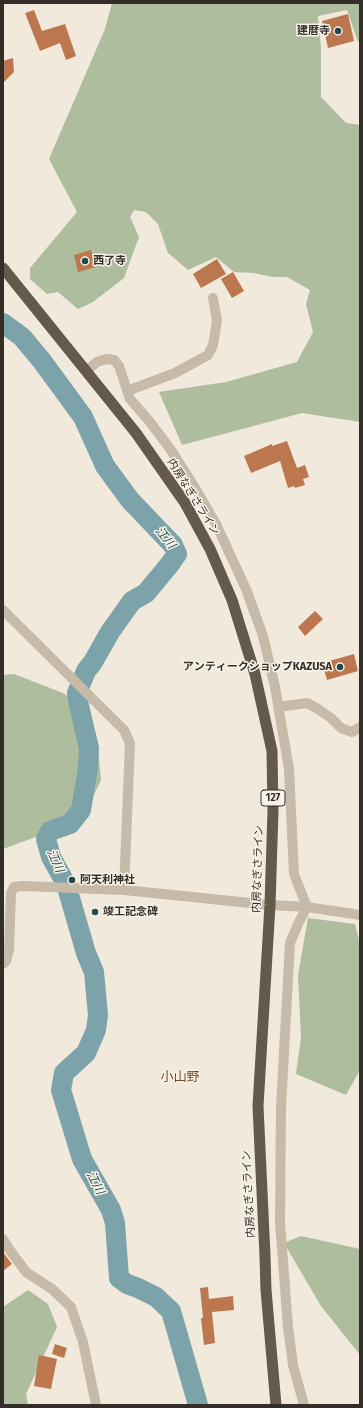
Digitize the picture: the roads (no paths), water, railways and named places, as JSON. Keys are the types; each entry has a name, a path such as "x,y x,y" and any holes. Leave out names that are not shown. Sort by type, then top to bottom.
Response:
{"highway":[{"name":"内房なぎさライン","path":"3,268 136,434 185,503 210,549 232,600 255,674 272,751 273,811 270,905 258,1106 266,1290 276,1405"}],"street":[{"path":"126,390 175,373 208,355 213,345 217,321 213,298"},
{"path":"86,371 97,362 106,359 114,360 119,366 130,399 150,422 183,469 216,524 246,589 263,636 279,707 289,769 294,874 307,907"},
{"path":"3,610 124,730 130,743 124,890"},
{"path":"279,707 306,703 331,718 341,728 352,732 360,727"},
{"path":"3,964 6,961 9,950 11,893 14,887 23,886 124,890 270,905 307,907 360,915"},
{"path":"304,1405 293,1365 288,1327 280,1222 281,1107 290,943 298,922 307,907"},
{"path":"3,1239 26,1272 52,1289 71,1307 83,1342 96,1405"}],"waterway":[{"name":"江川","path":"3,323 22,337 42,361 83,417 105,466 130,500 173,545 177,554 146,593 132,601 110,632 93,662 86,671 77,693 89,748 88,768 81,810 70,824 50,831 46,839 51,857 66,884 86,953 94,972 98,1015 96,1030 86,1053 64,1073 61,1090 82,1159 111,1210 115,1223 119,1278 127,1284 156,1297 171,1311 198,1405"}],"place":[{"name":"建暦寺","path":"338,31"},
{"name":"西了寺","path":"85,261"},
{"name":"アンティークショップKAZUSA","path":"340,667"},
{"name":"阿天利神社","path":"72,880"},
{"name":"竣工記念碑","path":"95,912"}],"district":[{"name":"小山野","path":"180,1077"}]}
